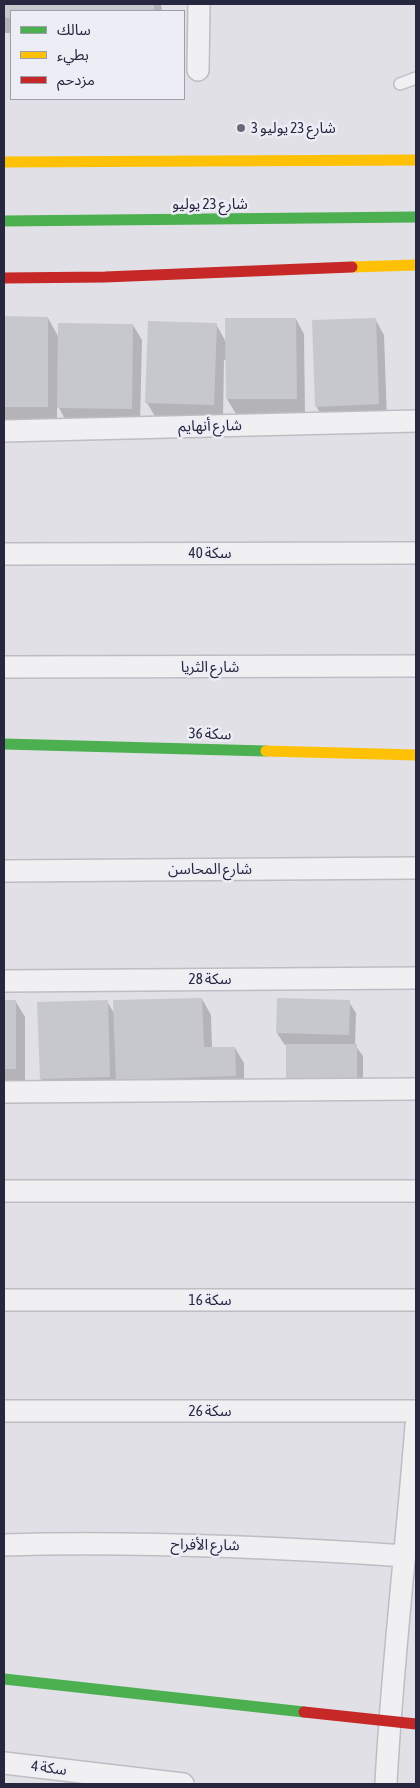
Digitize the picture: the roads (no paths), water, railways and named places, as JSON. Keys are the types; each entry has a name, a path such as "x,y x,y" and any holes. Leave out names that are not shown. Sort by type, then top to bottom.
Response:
{"street":[{"path":"198,70 199,4"},
{"path":"4,149 4,162 416,160"},
{"name":"شارع 23 يوليو","path":"4,221 416,217"},
{"path":"398,218 416,227"},
{"path":"4,278 105,277 416,265"},
{"name":"شارع أنهايم","path":"4,431 416,421"},
{"name":"سكة 40","path":"4,554 416,553"},
{"name":"شارع الثريا","path":"4,667 416,666"},
{"name":"سكة 36","path":"4,744 416,755"},
{"name":"شارع المحاسن","path":"4,871 416,868"},
{"name":"سكة 28","path":"4,981 416,978"},
{"path":"4,1092 416,1089"},
{"path":"4,1192 416,1191"},
{"name":"سكة 16","path":"4,1300 416,1300"},
{"name":"سكة 26","path":"4,1411 416,1411"},
{"path":"386,1784 389,1722 408,1628 405,1556 413,1520 416,1425"},
{"name":"شارع الأفراح","path":"4,1544 80,1543 253,1546 405,1556"},
{"path":"4,1679 416,1724"},
{"name":"سكة 4","path":"4,1763 183,1784"}],"lane":[{"path":"400,84 416,78"}],"place":[{"name":"شارع 23 يوليو 3","path":"241,128"}]}
